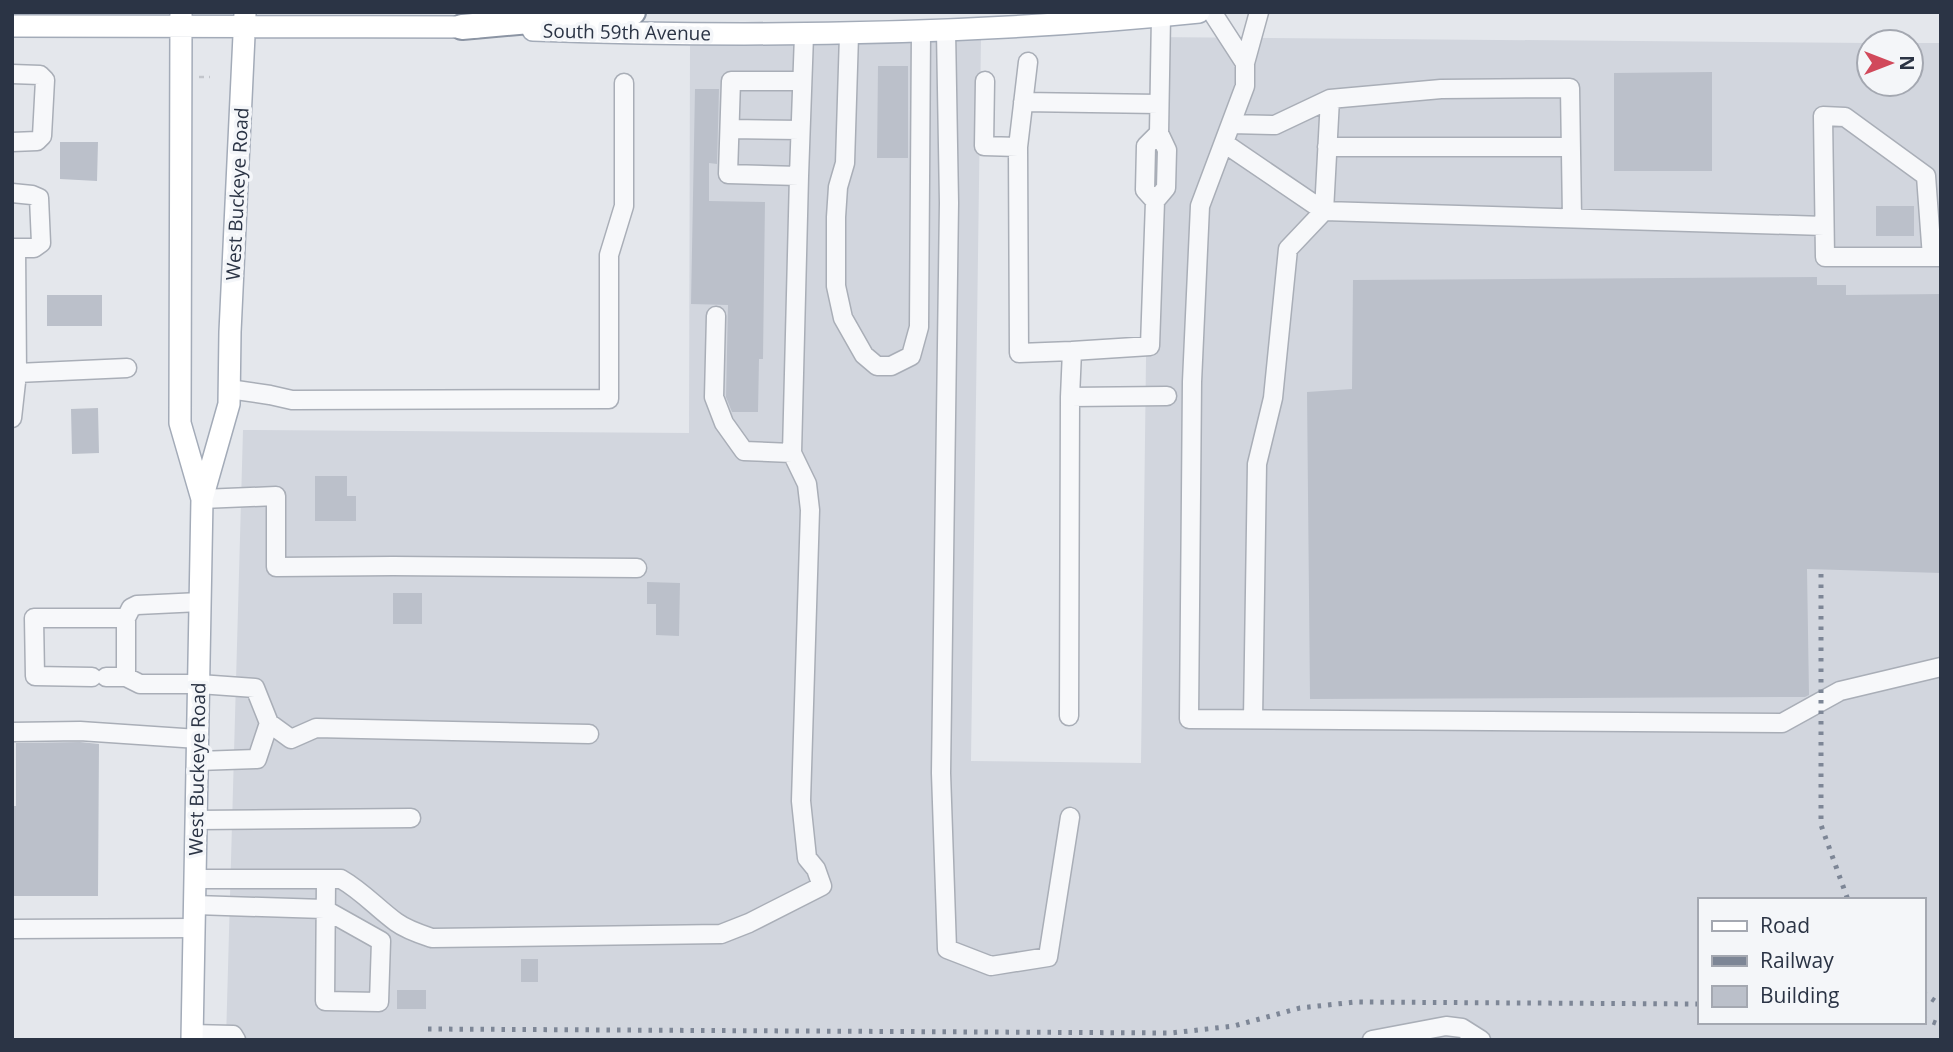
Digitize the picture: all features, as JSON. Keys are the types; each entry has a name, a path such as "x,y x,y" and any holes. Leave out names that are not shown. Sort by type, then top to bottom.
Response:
{"highway":[{"path":"462,27 633,12"}],"main road":[{"name":"South 59th Avenue","path":"12,26 245,19 606,33 804,35 946,31 1199,12"},
{"name":"West Buckeye Road","path":"181,19 180,423 202,499"},
{"name":"West Buckeye Road","path":"192,1037 202,499 229,404 245,19"}],"lane":[{"path":"1212,12 1245,63"},
{"path":"1259,12 1245,63 1245,86 1200,206 1192,382 1189,719 1782,723 1840,691 1941,667"},
{"path":"1028,62 1018,147 1019,353 1150,346 1155,201 1166,188 1167,150 1159,133 1161,16"},
{"path":"946,31 949,203 941,773 947,948 991,966 1048,957 1070,817"},
{"path":"849,34 845,163 838,187 836,217 836,286 843,318 864,355 877,366 891,366 911,356 919,327 921,32"},
{"path":"195,879 341,879 357,888 396,922 432,939 721,933 749,923 822,886 816,869 807,858 801,801 810,510 807,484 792,453 804,35"},
{"path":"12,74 40,75 45,80 42,136 37,141 12,142"},
{"path":"799,176 728,174 731,80 802,81"},
{"path":"985,81 984,146 1018,147"},
{"path":"229,389 270,394 292,400 609,400 610,255 625,206 625,83"},
{"path":"1231,124 1275,125 1330,99 1441,89 1570,88 1572,218"},
{"path":"1253,719 1257,464 1273,398 1288,248 1324,211 1330,99"},
{"path":"1023,102 1159,104"},
{"path":"1823,116 1845,117 1926,176 1936,257 1825,257 1823,116"},
{"path":"730,129 800,130"},
{"path":"1224,143 1324,211 1824,226"},
{"path":"1327,148 1571,147"},
{"path":"12,193 39,198 41,243 34,248 14,248 17,373 12,418"},
{"path":"716,316 714,397 724,423 744,451 792,453"},
{"path":"1069,716 1072,351"},
{"path":"17,373 127,369"},
{"path":"1070,397 1167,396"},
{"path":"202,499 276,496 276,567 637,568"},
{"path":"126,677 126,618 131,608 137,605 200,602"},
{"path":"126,618 34,618 35,676 126,677 140,684 255,688 269,723 291,739 316,728 589,734"},
{"path":"198,761 257,759 269,723"},
{"path":"12,732 80,731 198,739"},
{"path":"196,820 411,818"},
{"path":"195,905 324,909 381,941 379,1002 325,1001 324,909 326,880"},
{"path":"12,929 194,928"},
{"path":"1372,1040 1446,1026 1462,1028 1481,1040"},
{"path":"192,1037 233,1035 236,1040"}],"shaded area":[{"path":"1150,37 1855,43 1855,98 1925,98 1925,43 1941,43 1941,1040 226,1040 243,430 689,433 690,46 981,39 971,761 1141,763"}],"building":[{"path":"878,66 908,66 908,158 877,158"},
{"path":"1712,72 1712,171 1614,171 1614,73"},
{"path":"695,89 719,89 717,164 709,163 709,201 765,202 763,359 759,359 758,412 732,412 726,397 728,305 691,304"},
{"path":"60,142 98,142 97,181 60,179"},
{"path":"1876,206 1914,206 1914,236 1876,236"},
{"path":"1817,277 1817,285 1846,285 1846,295 1941,294 1941,573 1807,569 1809,695 1310,699 1307,392 1352,389 1353,280"},
{"path":"47,295 102,295 102,326 47,326"},
{"path":"98,408 99,453 72,454 71,409"},
{"path":"315,476 347,476 347,496 356,496 356,521 315,521"},
{"path":"647,582 680,583 679,636 656,635 656,604 647,604"},
{"path":"393,593 422,593 422,624 393,624"},
{"path":"16,743 99,744 98,896 12,896 12,806 16,806"},
{"path":"521,959 538,959 538,982 521,982"},
{"path":"397,990 426,990 426,1009 397,1009"}],"railway":[{"path":"1821,574 1821,825 1847,898"},
{"path":"1925,994 1941,1005"},
{"path":"428,1029 1171,1033 1234,1026 1300,1008 1355,1002 1698,1004"},
{"path":"1925,1019 1941,1025"}]}
